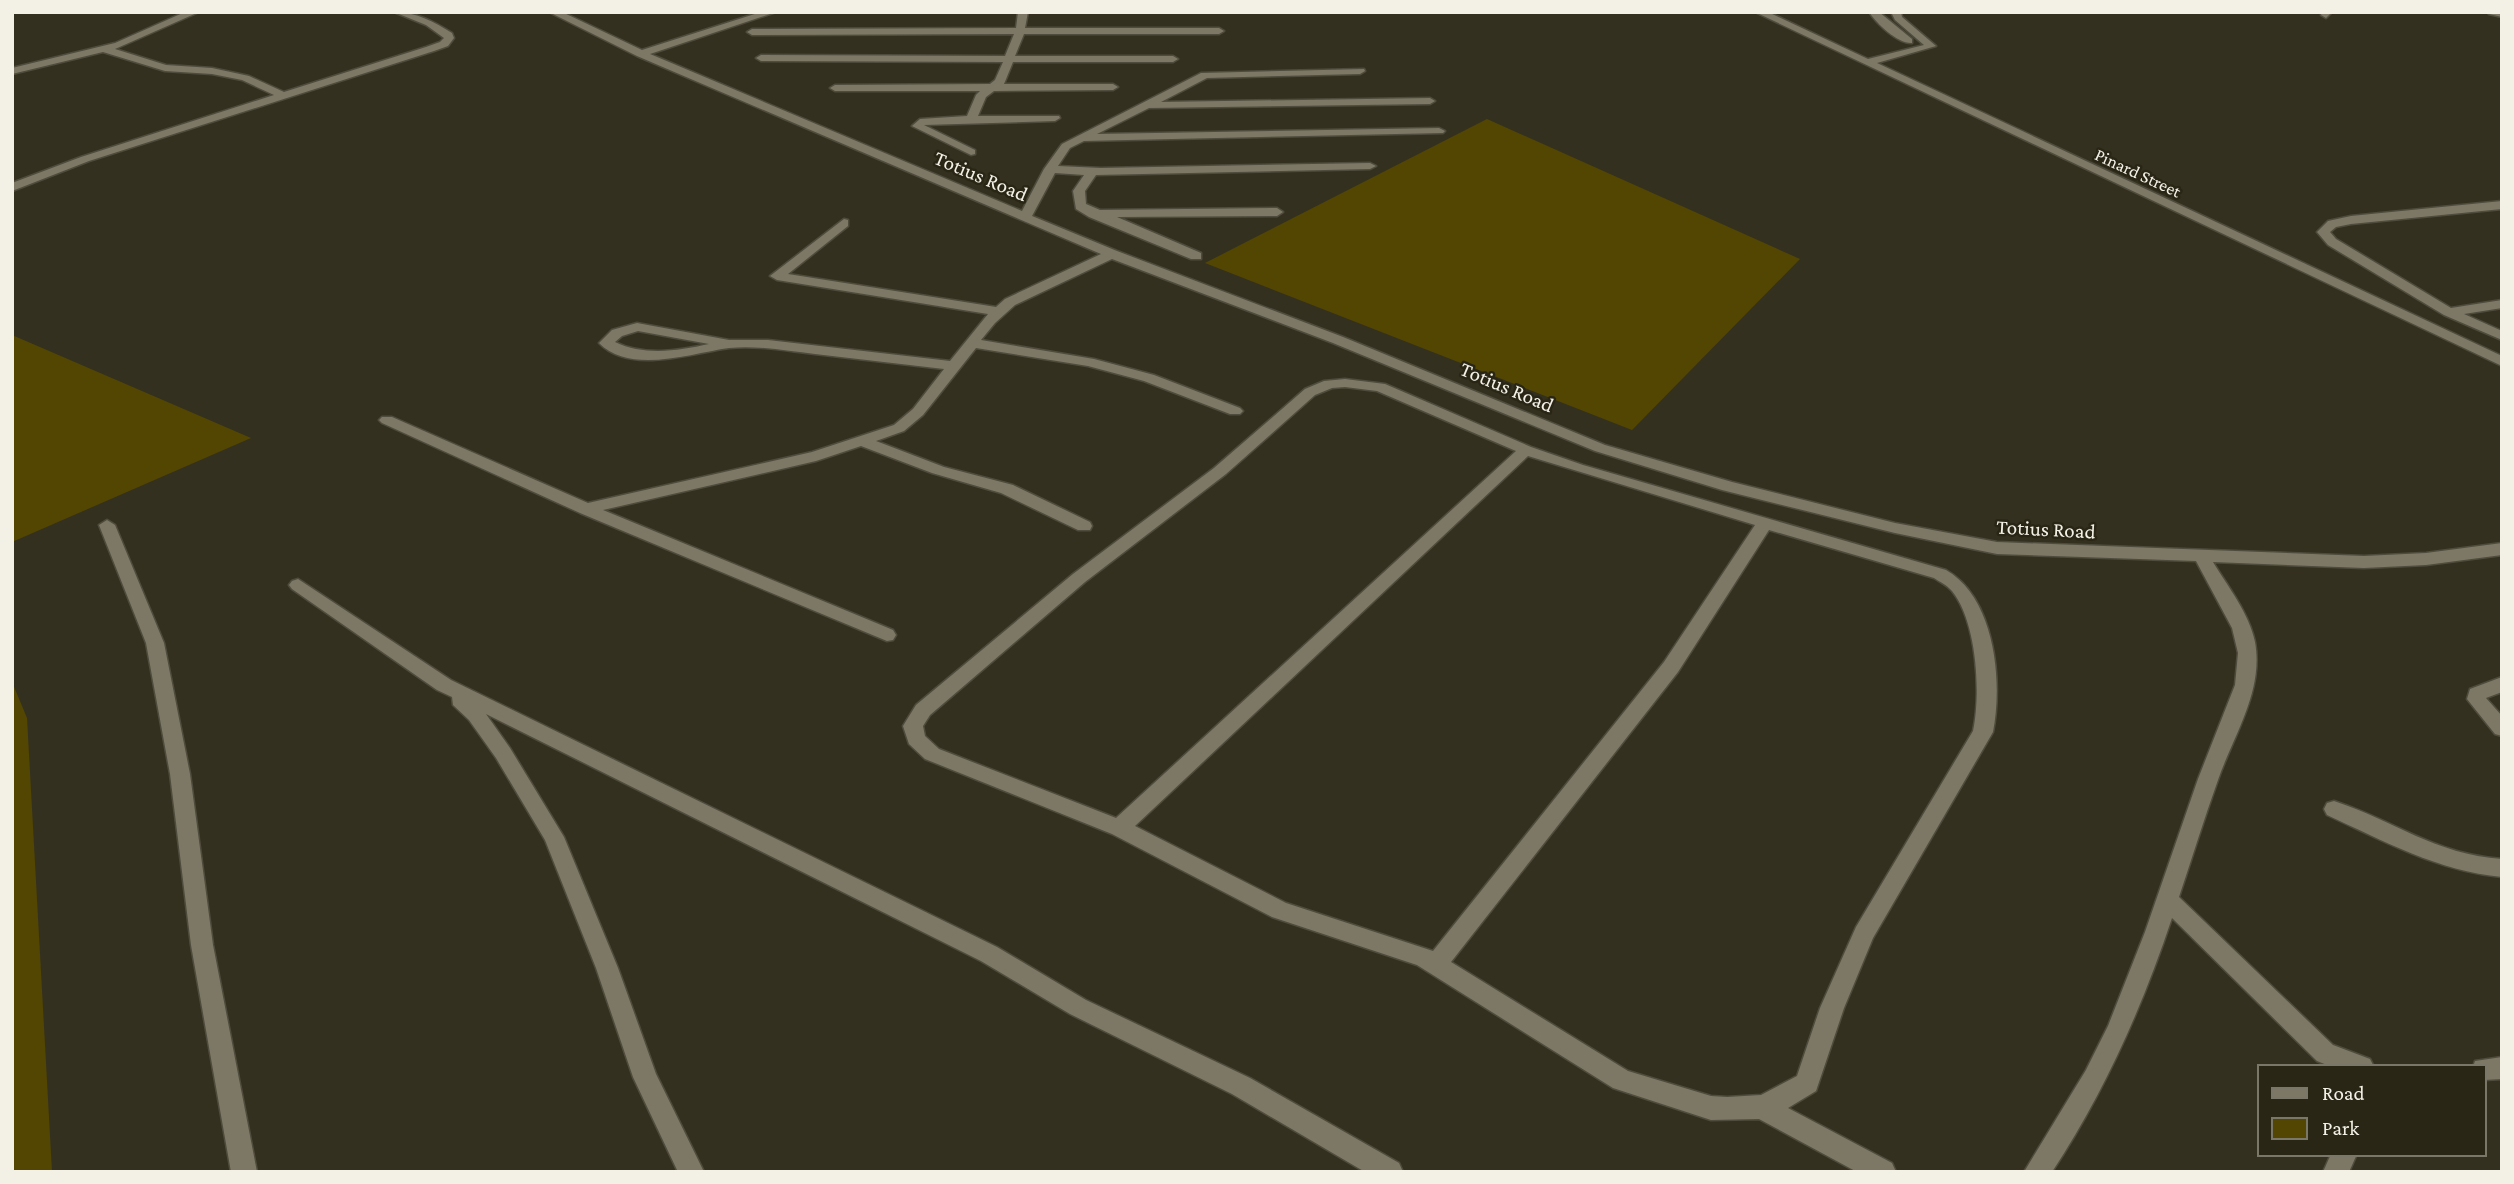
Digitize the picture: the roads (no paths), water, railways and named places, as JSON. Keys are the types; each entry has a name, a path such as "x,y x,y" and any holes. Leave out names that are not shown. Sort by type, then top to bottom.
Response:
{"street":[{"path":"12,71 105,49 194,12"},
{"path":"12,187 85,159 430,49 444,44 449,38 449,35 429,23 400,12"},
{"name":"Totius Road","path":"554,12 641,54 1112,254 1338,340 1600,448 1728,486 1972,545 2039,551 2364,562 2426,559 2502,549"},
{"path":"641,54 771,12"},
{"path":"972,118 981,95 1000,82 1020,31 1023,12"},
{"name":"Pinard Street","path":"1760,12 2502,362"},
{"path":"1874,12 1878,18 1913,44 1916,51"},
{"path":"1866,64 1916,51 1931,44 1898,18 1896,12"},
{"path":"2492,12 2502,14"},
{"path":"752,32 1219,31"},
{"path":"105,49 165,68 221,72 245,78 286,97"},
{"path":"761,58 1173,59"},
{"path":"1025,217 1050,169 1066,146 1077,138 1205,75 1360,71"},
{"path":"835,88 1113,87"},
{"path":"1144,106 1430,101"},
{"path":"971,152 918,126 920,122 972,118 1055,118"},
{"path":"1077,138 1439,131"},
{"path":"1050,169 1092,172 1370,166"},
{"path":"1092,172 1079,191 1080,206 1093,214 1196,256"},
{"path":"2502,205 2351,220 2332,224 2323,232 2332,242 2449,312 2502,336"},
{"path":"1093,214 1277,212"},
{"path":"844,223 777,276 999,312"},
{"path":"586,509 816,456 899,428 918,412 952,366 1010,302 1112,254"},
{"path":"2449,312 2502,304"},
{"path":"729,344 691,353 658,356 614,348 606,342 617,333 637,327 729,344 768,344 952,366"},
{"path":"972,343 1089,362 1149,378 1235,411"},
{"path":"1345,383 1380,387 1526,450 1577,468 1940,574 1956,583 1971,610 1983,654 1989,704 1983,732 1864,934 1832,1008 1807,1083 1801,1089 1761,1107 1711,1108 1622,1080 1437,963 1410,951 1280,910 1119,828 932,754 916,739 913,726 916,717 1079,578 1220,471 1310,392 1321,386 1345,383"},
{"path":"387,420 586,509 887,635"},
{"path":"864,442 938,470 1007,489 1084,526"},
{"path":"1119,828 1526,450"},
{"path":"1437,963 1671,667 1764,524"},
{"path":"107,525 155,643 180,774 202,945 243,1172"},
{"path":"2038,1172 2077,1114 2132,1002 2169,901 2208,778 2247,678 2247,650 2240,626 2202,557"},
{"path":"298,585 444,685 989,954 1078,1007 1241,1086 1390,1172"},
{"path":"2502,684 2477,694 2476,699 2502,730"},
{"path":"444,685 476,715 503,753 554,837 607,968 645,1077 691,1172"},
{"path":"2334,809 2439,856 2463,864 2502,868"},
{"path":"2169,901 2328,1060 2352,1065"},
{"path":"1761,1107 1883,1172"},
{"path":"2336,1172 2343,1156"}]}
